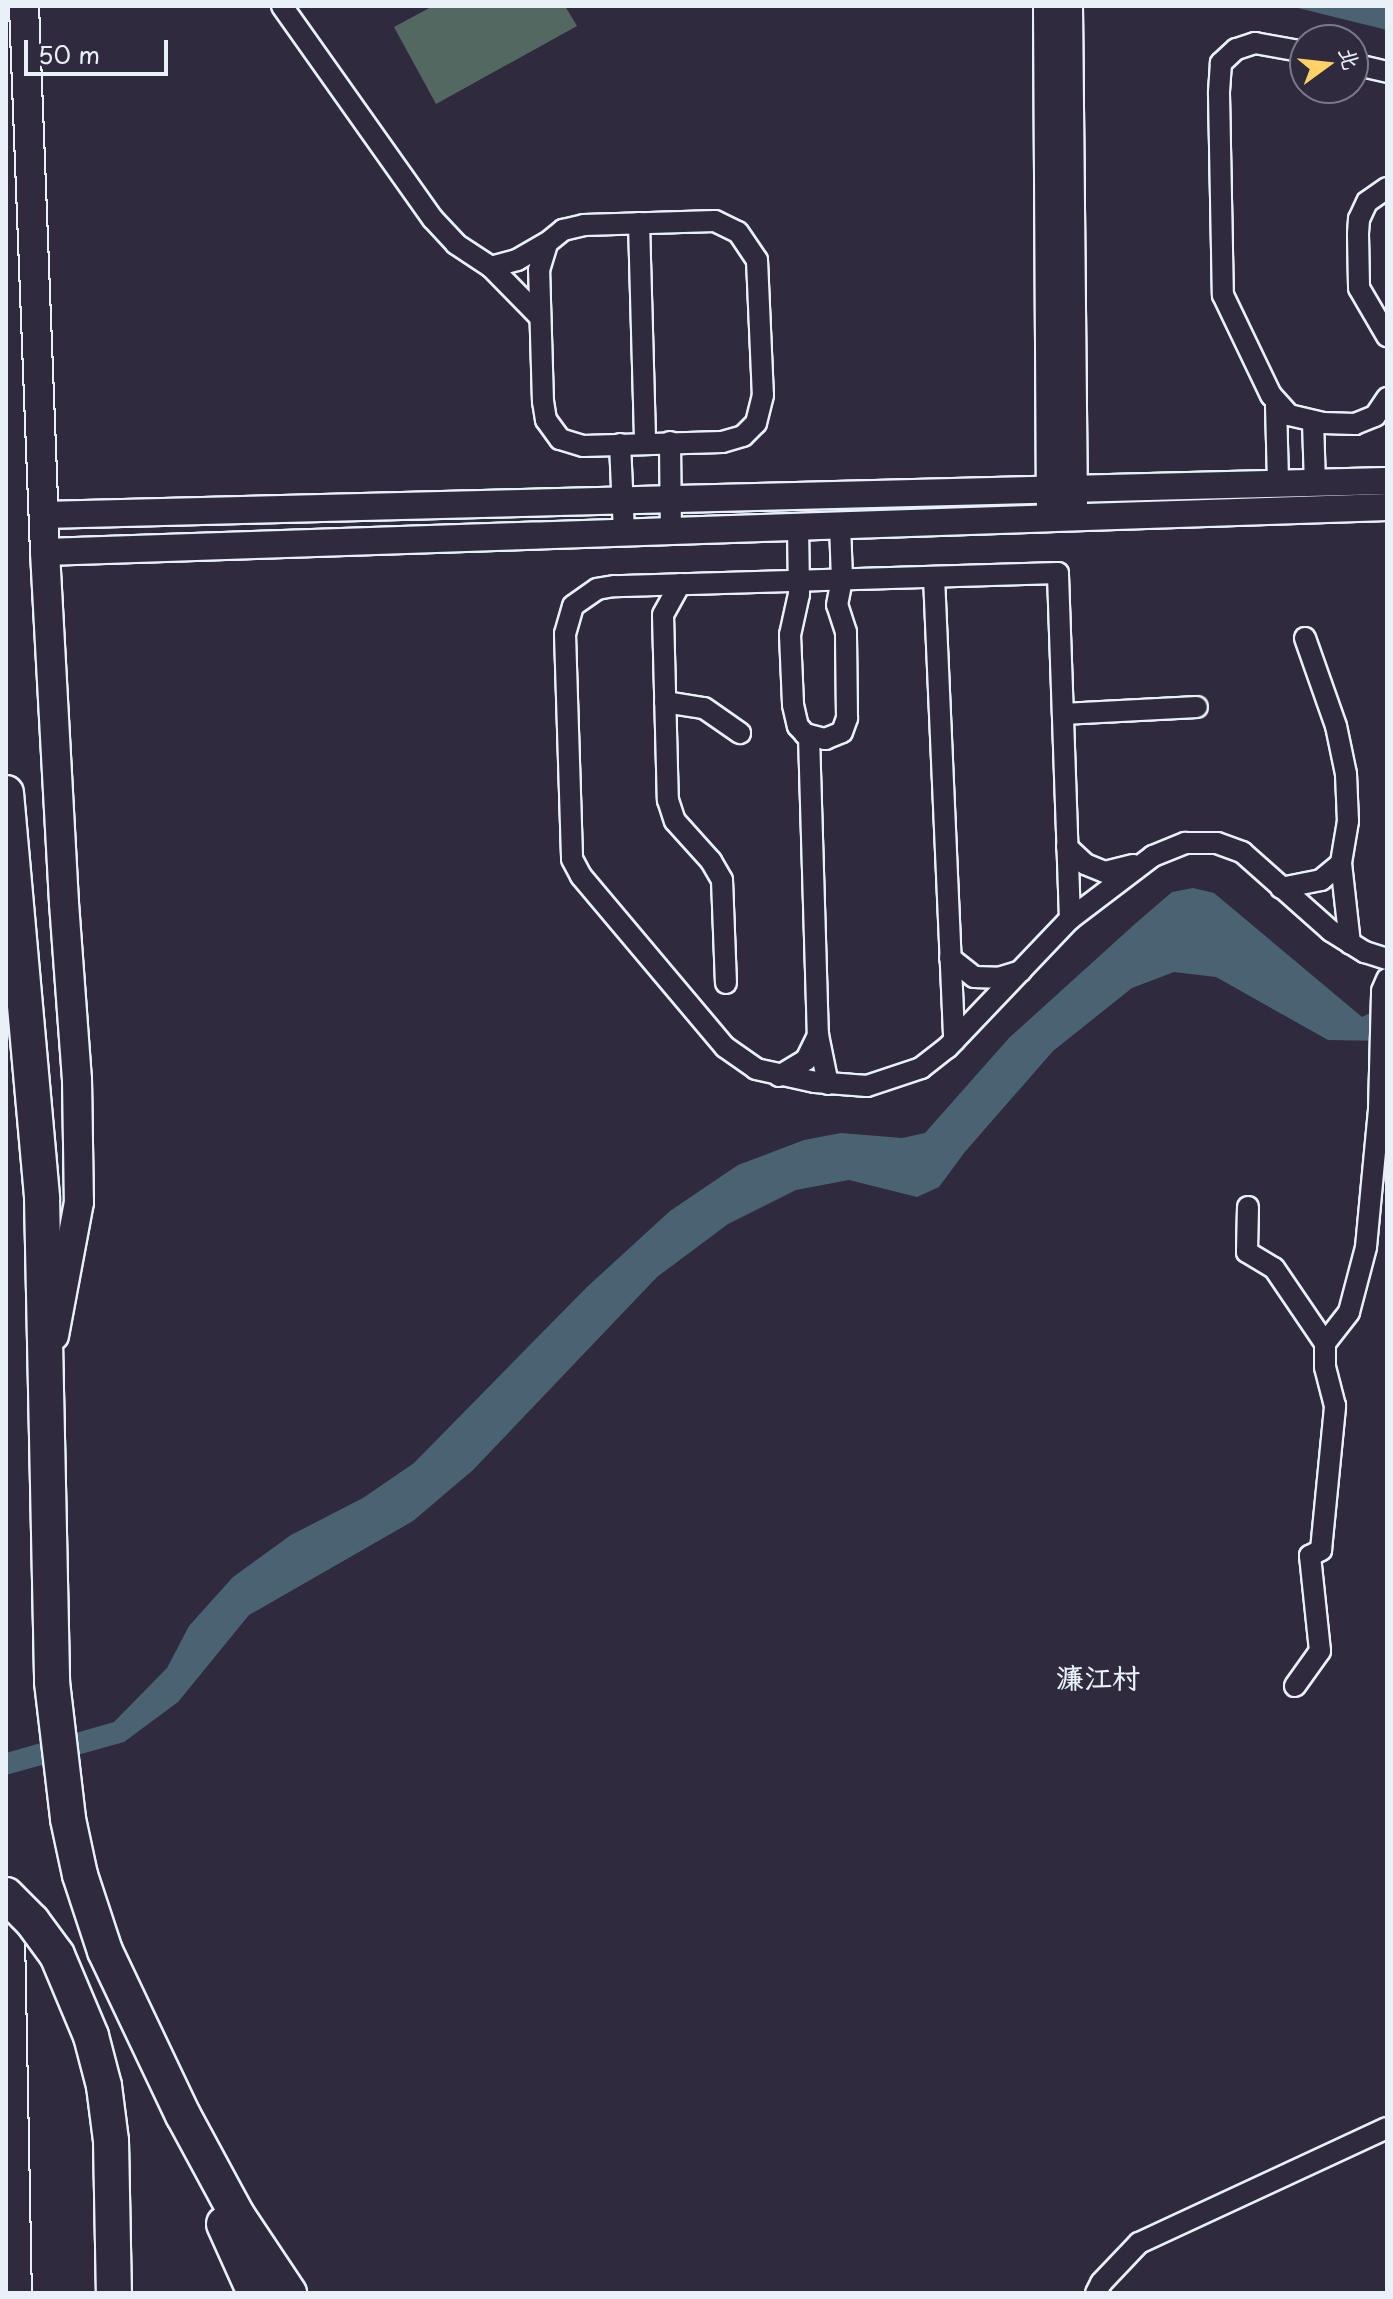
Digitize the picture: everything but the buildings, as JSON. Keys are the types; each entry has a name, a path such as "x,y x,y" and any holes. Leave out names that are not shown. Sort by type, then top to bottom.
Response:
{"highway":[{"path":"6,793 42,1198 52,1682 68,1819 80,1875 105,1951 183,2115 237,2215 289,2293"},
{"path":"6,1895 57,1955 91,2036 104,2086 111,2141 114,2293"},
{"path":"6,1936 13,2293"},
{"path":"183,2115 213,2199 255,2293"}],"main road":[{"path":"24,6 43,515 77,1079 79,1202 47,1376"}],"street":[{"path":"282,6 433,219 456,244 491,267 540,317"},
{"path":"1047,6 1062,489"},
{"path":"1062,518 1069,6"},
{"path":"1278,484 1276,405 1221,285 1219,71 1229,53 1255,43 1289,49"},
{"path":"1387,188 1367,202 1359,219 1358,234 1359,288 1387,336"},
{"path":"491,267 517,260 571,228 639,223 725,223 745,239 759,268 763,395 756,423 743,436 733,440 574,446 560,439 550,428 543,402 539,270 547,243"},
{"path":"639,223 645,442"},
{"path":"1276,405 1289,415 1341,424 1367,422 1383,408 1387,398"},
{"path":"1313,421 1315,483"},
{"path":"670,442 671,532"},
{"path":"620,444 624,533"},
{"path":"43,515 1387,481"},
{"path":"45,552 1387,507"},
{"path":"798,527 799,581 790,626 793,705 798,726 809,736 835,737 842,732 847,718 846,632 837,605 842,579 840,525"},
{"path":"1070,919 1058,573 605,587 588,593 573,606 565,623 572,859 581,876 725,1047 745,1064 779,1076 828,1084 867,1086 896,1078 933,1061 1070,919 1153,856"},
{"path":"934,577 954,1041"},
{"path":"680,584 663,615 667,789 671,810 680,828 718,869 722,880 726,983"},
{"path":"638,585 663,615"},
{"path":"1305,638 1336,726 1346,774 1348,821 1341,863 1350,943"},
{"path":"665,702 704,708 740,733"},
{"path":"1063,714 1197,707"},
{"path":"809,736 818,1035 828,1084"},
{"path":"1067,847 1085,864 1105,872 1127,868 1185,843 1229,845 1242,852 1281,888 1350,943 1387,959"},
{"path":"1281,888 1321,880 1341,863"},
{"path":"950,958 974,977 998,978 1021,971"},
{"path":"1325,1343 1349,1312 1366,1247 1379,1109 1382,991 1387,979"},
{"path":"779,1076 806,1060 818,1035"},
{"path":"1248,1207 1247,1252 1274,1268 1325,1343 1325,1367 1335,1406 1321,1550 1310,1556 1320,1651 1295,1686"},
{"path":"1096,2293 1101,2283 1139,2243 1387,2128"}],"green space":[{"path":"433,6 565,6 577,26 436,104 394,27"}],"water":[{"path":"1290,6 1387,6 1387,30"},
{"path":"1193,888 1214,893 1362,1017 1387,1005 1387,1041 1328,1040 1216,977 1174,972 1132,988 1053,1051 964,1153 939,1187 917,1197 849,1180 796,1190 728,1224 657,1277 473,1470 413,1521 249,1615 178,1702 124,1742 6,1775 6,1753 114,1722 167,1668 189,1626 233,1577 291,1535 363,1498 414,1463 587,1287 670,1211 738,1165 804,1140 841,1133 902,1138 925,1133 1009,1038 1172,892"}],"district":[{"name":"濂江村","path":"1098,1677"}]}
